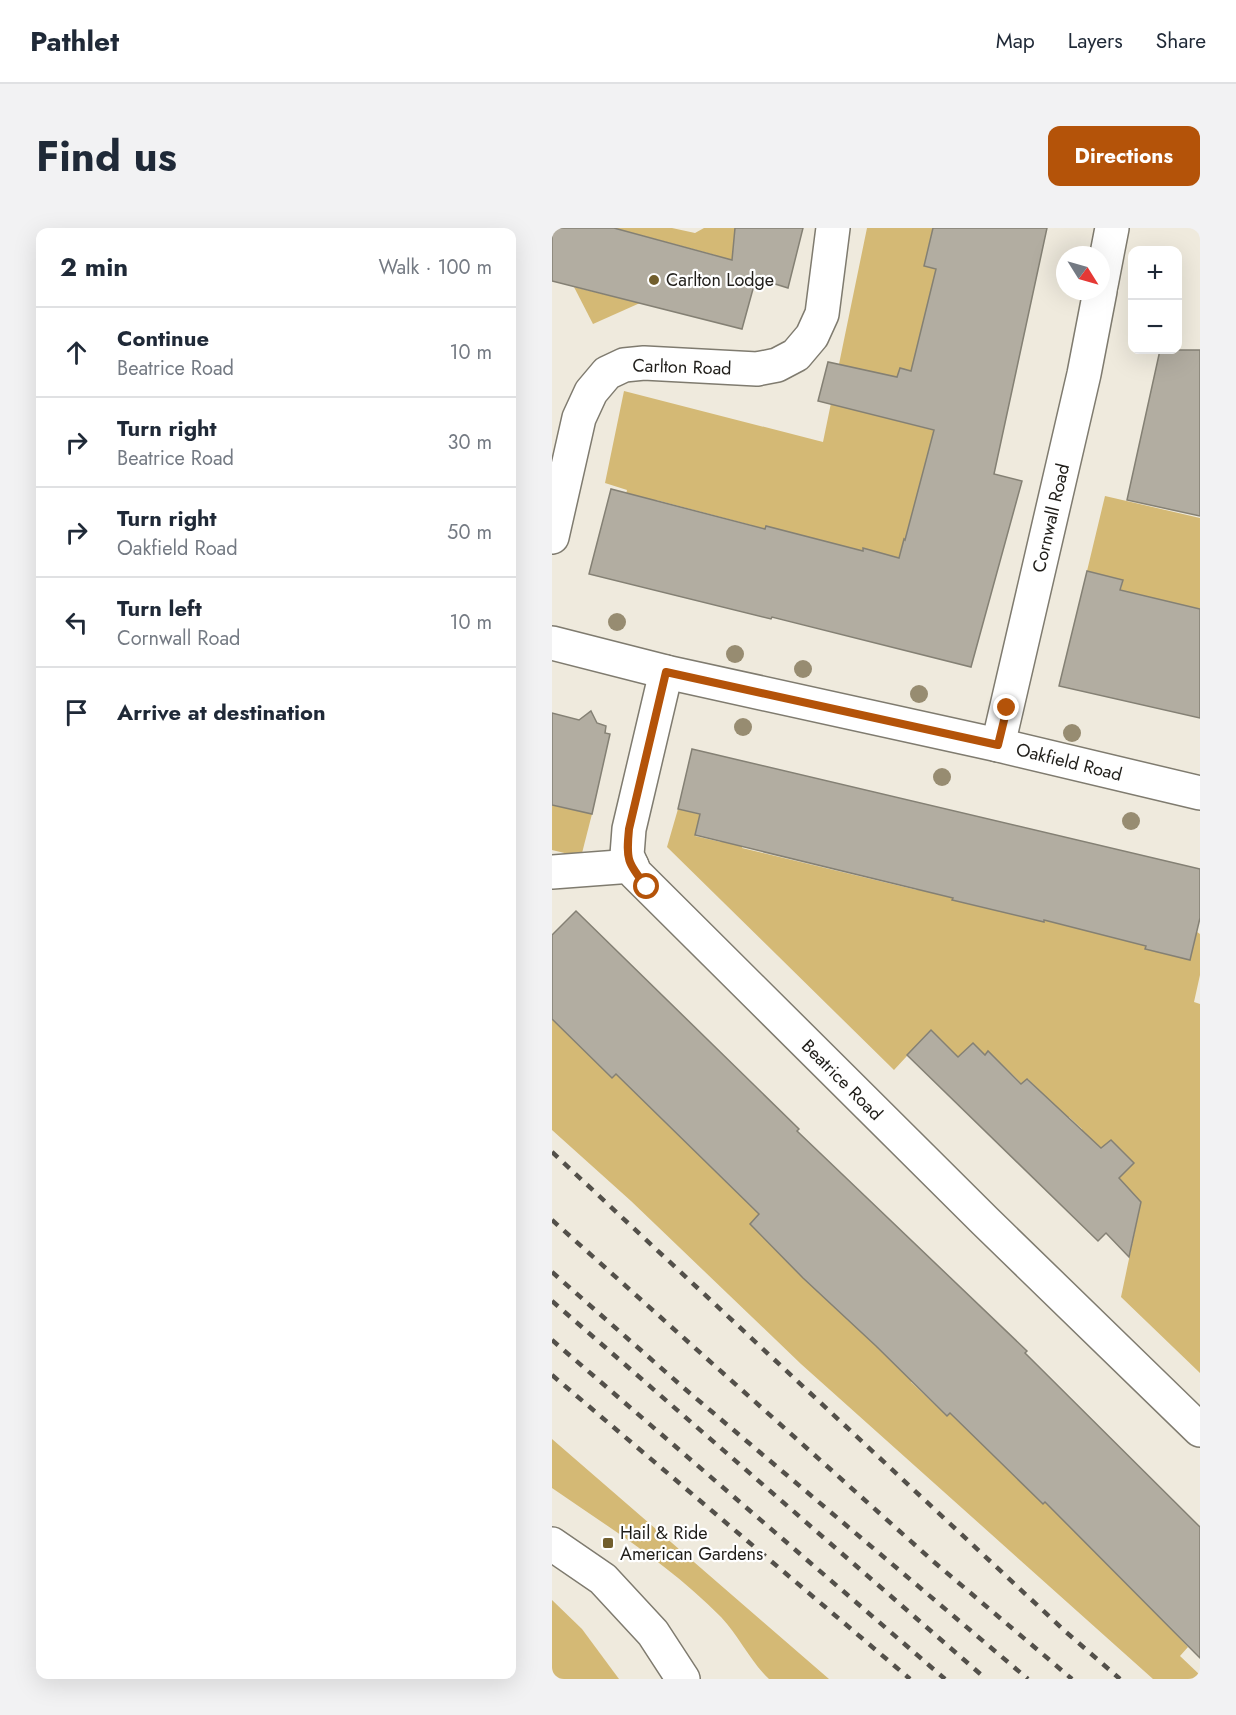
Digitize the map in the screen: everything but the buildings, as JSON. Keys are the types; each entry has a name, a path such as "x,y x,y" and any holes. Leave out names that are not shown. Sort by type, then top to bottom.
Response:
{"street":[{"name":"Carlton Road","path":"552,537 579,418 591,392 607,373 624,365 644,363 757,369 777,365 796,355 812,336 822,314 833,228"},
{"path":"1109,246 1112,228"},
{"name":"Cornwall Road","path":"998,745 1082,385 1098,300"},
{"name":"Oakfield Road","path":"552,643 666,672 998,745 1200,794"},
{"name":"Beatrice Road","path":"666,672 629,829 627,855 635,873 977,1213 1200,1430"},
{"path":"552,872 632,866"},
{"path":"552,1544 603,1579 653,1633 683,1679"}],"shaded area":[{"path":"614,228 672,228 695,233 704,228 735,228 735,233 742,235 734,273 715,255"},
{"path":"867,228 933,228 924,266 977,278 956,382 900,368 886,418 941,432 951,462 927,456 917,497 1011,521 995,577 952,552 904,539 899,558 863,549 856,574 759,552 751,525 656,500 621,515 627,490 605,483 624,391 823,442"},
{"path":"574,287 640,303 593,324"},
{"path":"1105,496 1200,518 1200,629 1116,610 1123,580 1087,571"},
{"path":"552,805 592,814 581,857 552,850"},
{"path":"678,809 700,814 695,836 721,842 727,818 748,823 742,848 917,890 958,876 952,900 1044,921 1050,897 1152,920 1145,949 1170,955 1197,932 1200,934 1200,975 1194,1002 1200,1004 1200,1373 1121,1297 1141,1202 1119,1178 1134,1163 1111,1140 1094,1154 1076,1136 1082,1129 1069,1117 1062,1123 1034,1095 1039,1090 1028,1079 1022,1084 989,1052 985,1055 973,1043 958,1057 931,1030 894,1070 667,847"},
{"path":"552,1017 612,1078 635,1054 776,1196 750,1224 837,1310 865,1281 938,1352 911,1382 947,1416 973,1388 1065,1481 1171,1629 1188,1647 1180,1656 1200,1675 1200,1679 1153,1679 801,1364 631,1201 552,1130"},
{"path":"552,1439 829,1679 769,1679 727,1624 702,1598 640,1548 552,1488"},
{"path":"552,1600 582,1629 619,1679 552,1679"}],"railway":[{"path":"552,1152 1066,1632 1120,1679"},
{"path":"552,1220 934,1562 1072,1679"},
{"path":"552,1272 685,1389 1028,1679"},
{"path":"552,1301 986,1679"},
{"path":"552,1340 945,1679"},
{"path":"552,1375 910,1679"}],"place":[{"name":"Carlton Lodge","path":"654,280"},
{"name":"Hail & Ride American Gardens","path":"608,1543"}],"route":[{"path":"647,887 635,873 627,855 629,829 666,672 998,745 1007,708"}]}
